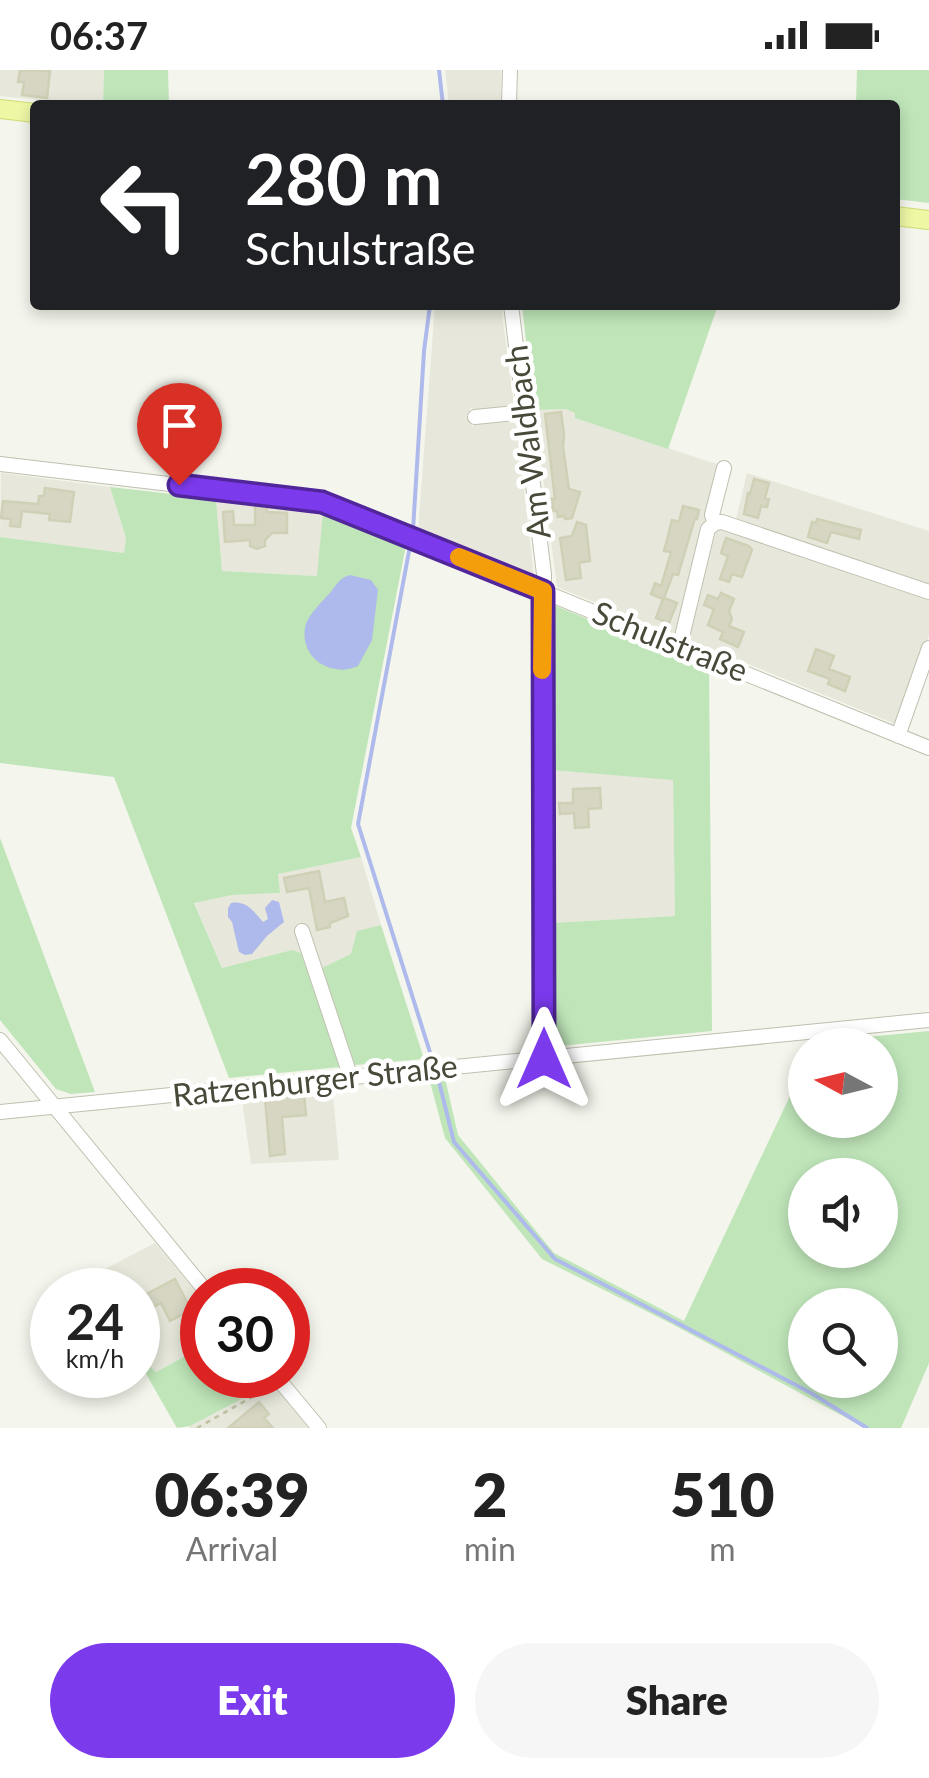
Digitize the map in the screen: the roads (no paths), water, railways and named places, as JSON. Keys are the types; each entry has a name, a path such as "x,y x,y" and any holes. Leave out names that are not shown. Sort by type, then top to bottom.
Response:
{"main road":[{"path":"0,108 30,112"},
{"path":"900,217 929,220"}],"street":[{"path":"509,100 510,70"},
{"name":"Am Waldbach","path":"512,310 544,574 544,1059"},
{"path":"475,417 524,412"},
{"name":"Schulstraße","path":"0,464 322,502 929,748"},
{"path":"714,523 712,516 724,468"},
{"path":"680,645 708,528 714,523 722,522 929,592"},
{"path":"898,736 929,648"},
{"path":"302,931 352,1078"},
{"name":"Ratzenburger Straße","path":"0,1112 929,1020"},
{"path":"0,1040 187,1268"},
{"path":"294,1398 319,1428"}],"water":[{"path":"350,575 371,580 378,590 372,640 358,666 338,669 313,657 305,628 317,607"},
{"path":"272,900 279,902 284,922 252,954 239,952 228,917 231,903 246,905 263,922 268,919 265,908"}],"waterway":[{"path":"439,70 442,100"},
{"path":"429,310 413,530 358,824 434,1065"},
{"path":"437,1074 454,1142 555,1259 811,1393 867,1428"}]}
